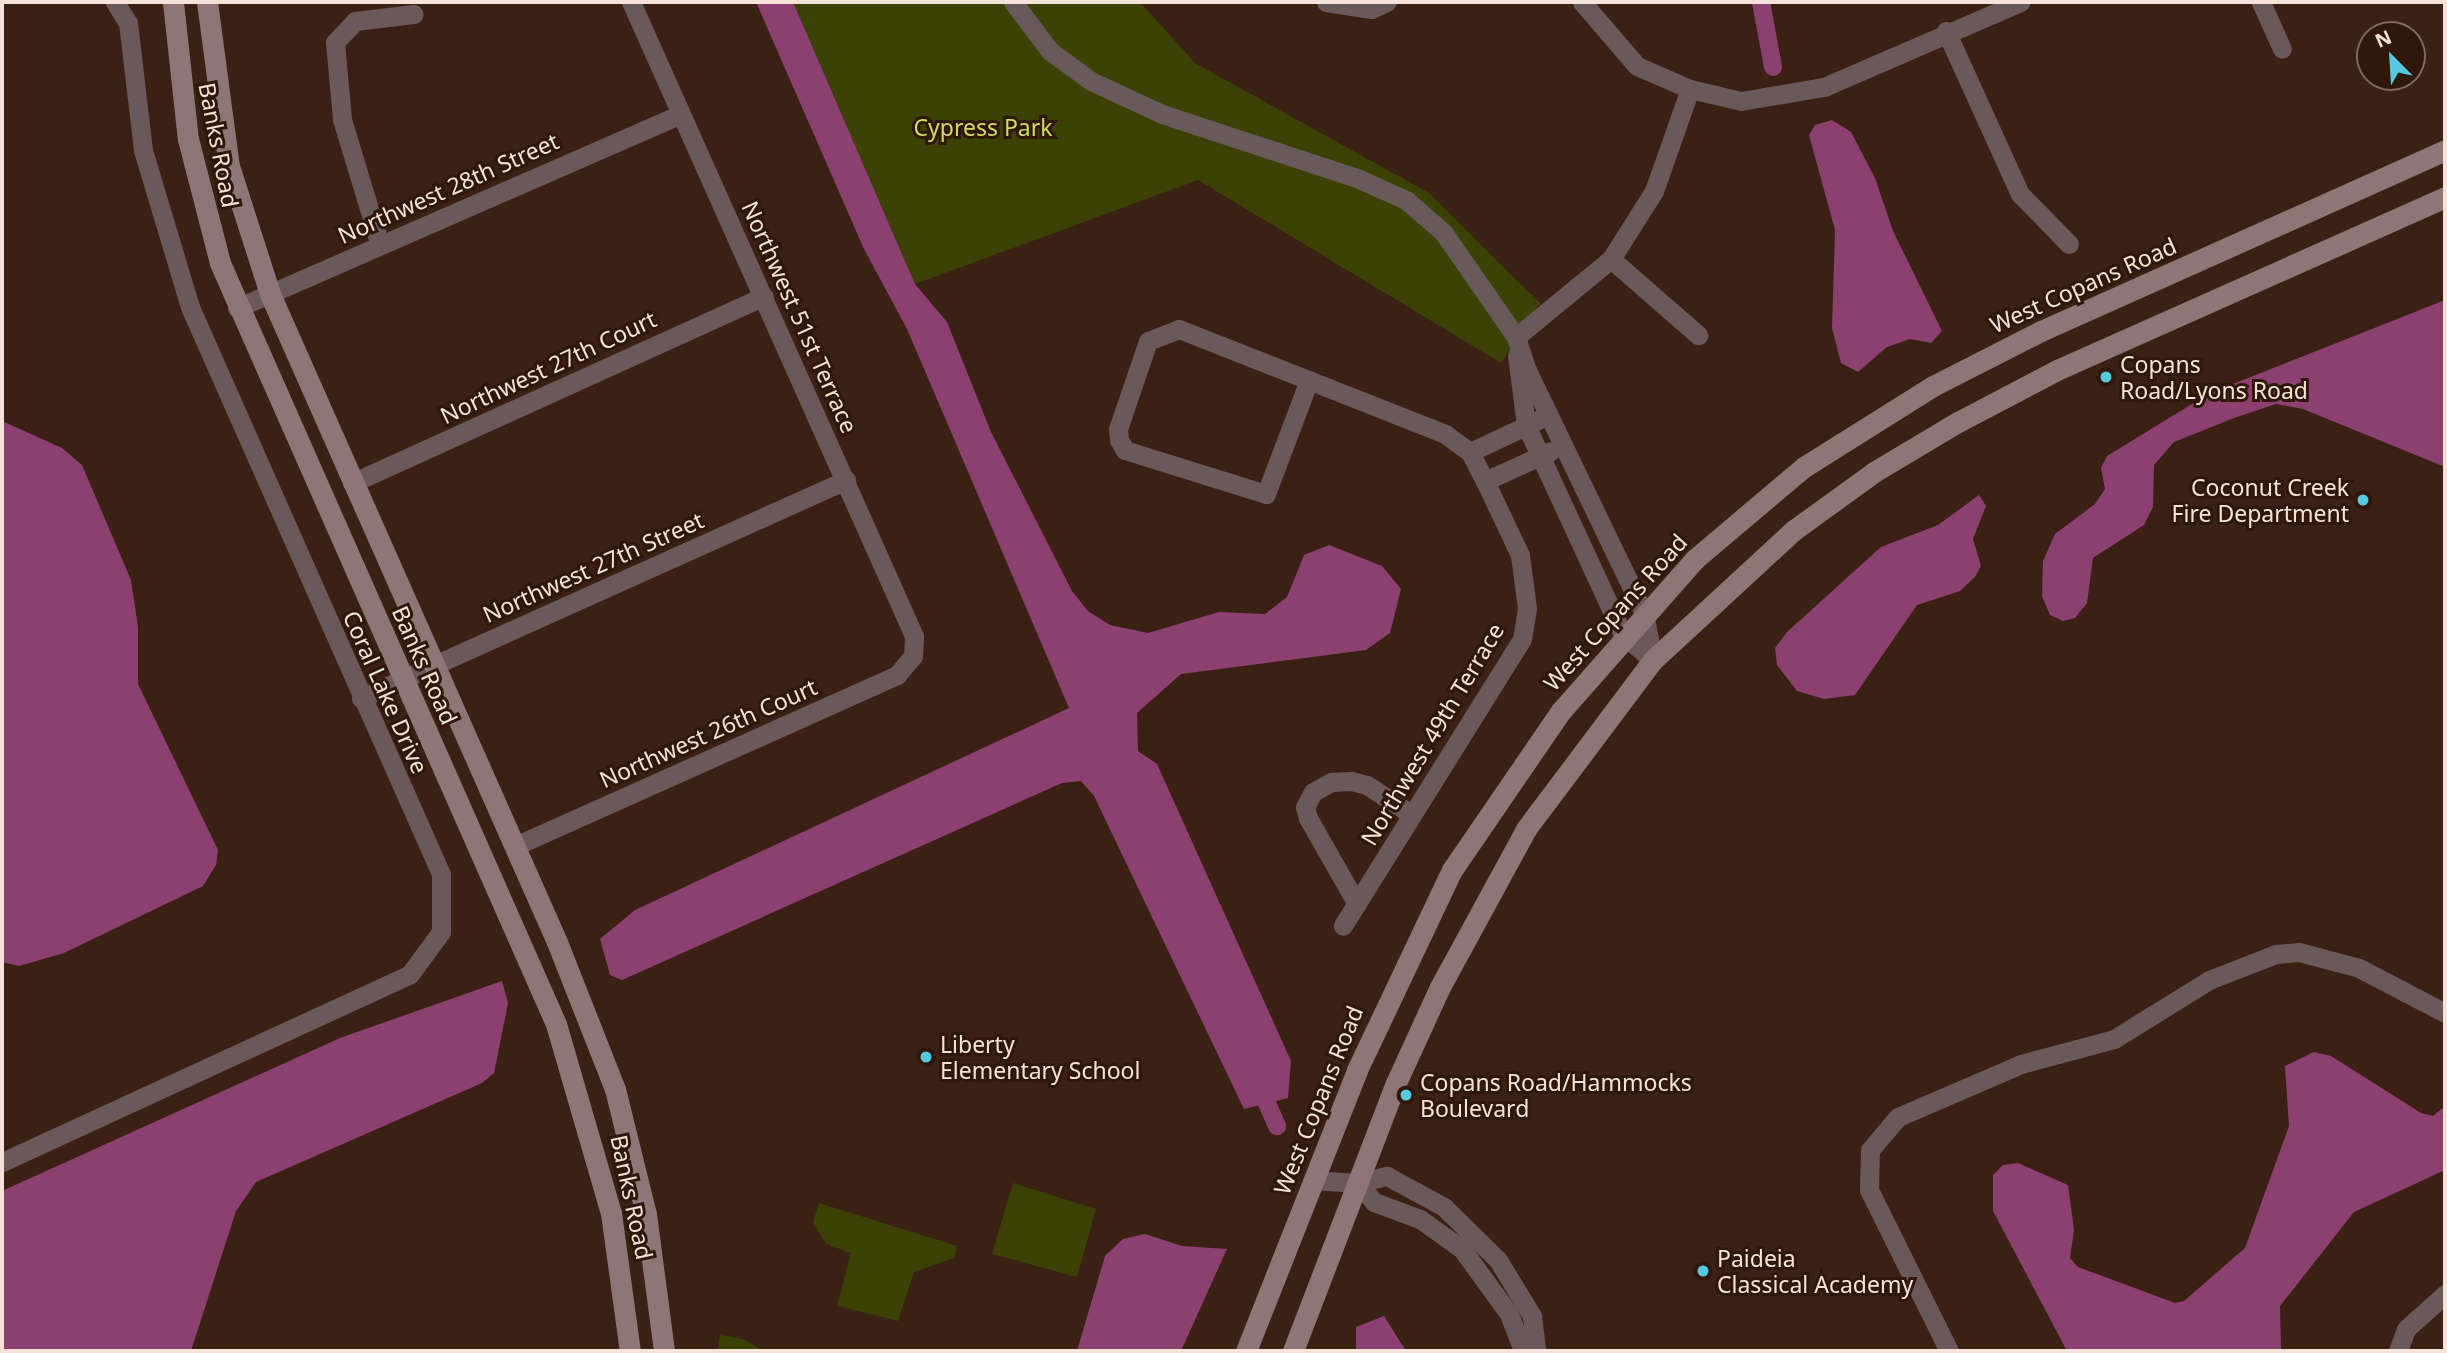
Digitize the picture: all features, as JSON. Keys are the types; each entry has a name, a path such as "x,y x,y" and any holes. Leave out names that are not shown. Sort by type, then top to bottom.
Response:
{"main road":[{"name":"Banks Road","path":"173,2 188,139 205,214 237,308 556,1024 578,1086 611,1213 631,1351"},
{"name":"Banks Road","path":"207,2 216,100 229,166 270,294 515,846 615,1089 646,1214 664,1351"},
{"name":"West Copans Road","path":"1246,1351 1313,1180 1400,971 1452,870 1561,711 1623,635 1695,559 1804,467 1933,386 2020,341 2445,149"},
{"path":"1293,1351 1358,1183 1440,988 1514,851 1653,660 1794,530 1922,443 2057,370 2445,197"}],"street":[{"name":"Coral Lake Drive","path":"2,1162 410,974 442,932 441,874 190,307 143,150 128,23 115,2"},
{"name":"Northwest 51st Terrace","path":"631,2 914,636 914,656"},
{"path":"1013,2 1050,51 1091,81 1161,114 1271,147 1406,200 1443,232 1516,337 1548,415 1644,612 1653,660"},
{"path":"1326,2 1371,9 1387,2"},
{"path":"1582,2 1637,66 1690,89 1741,101 1789,96 1824,87 1946,31 2020,2"},
{"path":"2261,2 2282,50"},
{"path":"380,245 342,119 335,42 355,20 414,14"},
{"path":"1946,31 2020,194 2069,244"},
{"path":"1516,337 1611,259 1654,191 1690,89"},
{"name":"Northwest 28th Street","path":"237,308 680,114"},
{"path":"1611,259 1698,335"},
{"name":"Northwest 27th Court","path":"352,483 764,296"},
{"name":"Northwest 49th Terrace","path":"1309,380 1266,494 1125,450 1119,440 1118,429 1148,341 1164,330 1179,329 1309,380 1445,434 1470,452 1520,555 1526,625 1343,926"},
{"path":"1516,337 1517,388 1526,425 1623,635 1653,660"},
{"path":"1470,452 1548,415"},
{"path":"1485,481 1563,447"},
{"name":"Northwest 27th Street","path":"361,698 846,480"},
{"name":"Northwest 26th Court","path":"515,846 898,675 914,656"},
{"path":"1357,904 1308,818 1305,807 1313,792 1331,782 1351,781 1367,785 1412,815"},
{"path":"1949,1351 1869,1190 1870,1150 1898,1117 2021,1064 2114,1039 2152,1020 2209,980 2276,954 2299,952 2359,968 2445,1013"},
{"path":"1313,1180 1358,1183 1387,1176 1444,1207 1476,1234 1498,1260 1532,1316 1536,1351"},
{"path":"1358,1183 1374,1202 1420,1219 1462,1249 1509,1314 1523,1351"},
{"path":"2398,1351 2406,1329 2445,1294"}],"green space":[{"name":"Cypress Park","path":"793,2 1140,2 1195,63 1429,193 1540,303 1501,363 1198,180 915,284"},
{"path":"1013,1183 1096,1209 1077,1277 992,1254"},
{"path":"819,1203 957,1246 954,1258 914,1272 898,1321 837,1306 851,1253 826,1244 813,1222"},
{"path":"720,1335 743,1339 764,1351 718,1351"}],"shaded area":[{"path":"756,2 793,2 915,284 947,322 991,432 1072,591 1088,611 1110,625 1148,633 1219,612 1265,614 1287,597 1304,555 1329,545 1382,566 1401,589 1390,633 1366,650 1181,674 1137,713 1138,751 1157,764 1291,1061 1288,1098 1244,1109 1094,796 1081,781 1062,783 622,980 610,975 600,939 635,910 1069,708 907,329 864,249"},
{"path":"1832,120 1851,132 1875,178 1893,231 1942,331 1931,343 1910,339 1887,347 1858,372 1841,363 1832,328 1835,230 1809,135 1815,125"},
{"path":"2445,300 2445,467 2303,409 2276,404 2234,418 2174,442 2154,465 2153,507 2144,525 2093,558 2087,603 2075,618 2063,621 2050,615 2042,596 2043,561 2055,534 2095,504 2105,489 2101,468 2107,456 2210,393"},
{"path":"2,421 62,448 82,465 131,580 138,627 138,684 218,850 216,865 203,886 64,953 19,966 2,962"},
{"path":"1979,495 1986,506 1973,539 1981,566 1975,577 1960,591 1917,605 1855,695 1824,699 1797,691 1777,665 1775,648 1787,632 1881,547 1938,525"},
{"path":"502,981 508,1003 494,1073 482,1083 256,1182 236,1211 191,1351 2,1351 2,1191 340,1038"},
{"path":"2314,1052 2331,1056 2421,1113 2433,1116 2445,1106 2445,1170 2354,1212 2280,1306 2281,1351 2067,1351 1993,1211 1993,1175 2003,1165 2018,1163 2068,1185 2074,1230 2070,1258 2078,1267 2175,1303 2184,1301 2245,1248 2289,1126 2285,1066"},
{"path":"1145,1234 1182,1246 1227,1249 1181,1351 1077,1351 1105,1256 1123,1239"},
{"path":"1384,1316 1406,1351 1356,1351 1356,1327"}],"waterway":[{"path":"1761,2 1773,67"},
{"path":"1259,1085 1277,1126"}],"place":[{"name":"Copans Road/Lyons Road","path":"2106,377"},
{"name":"Coconut Creek Fire Department","path":"2363,500"},
{"name":"Liberty Elementary School","path":"926,1057"},
{"name":"Copans Road/Hammocks Boulevard","path":"1406,1095"},
{"name":"Paideia Classical Academy","path":"1703,1271"}]}
